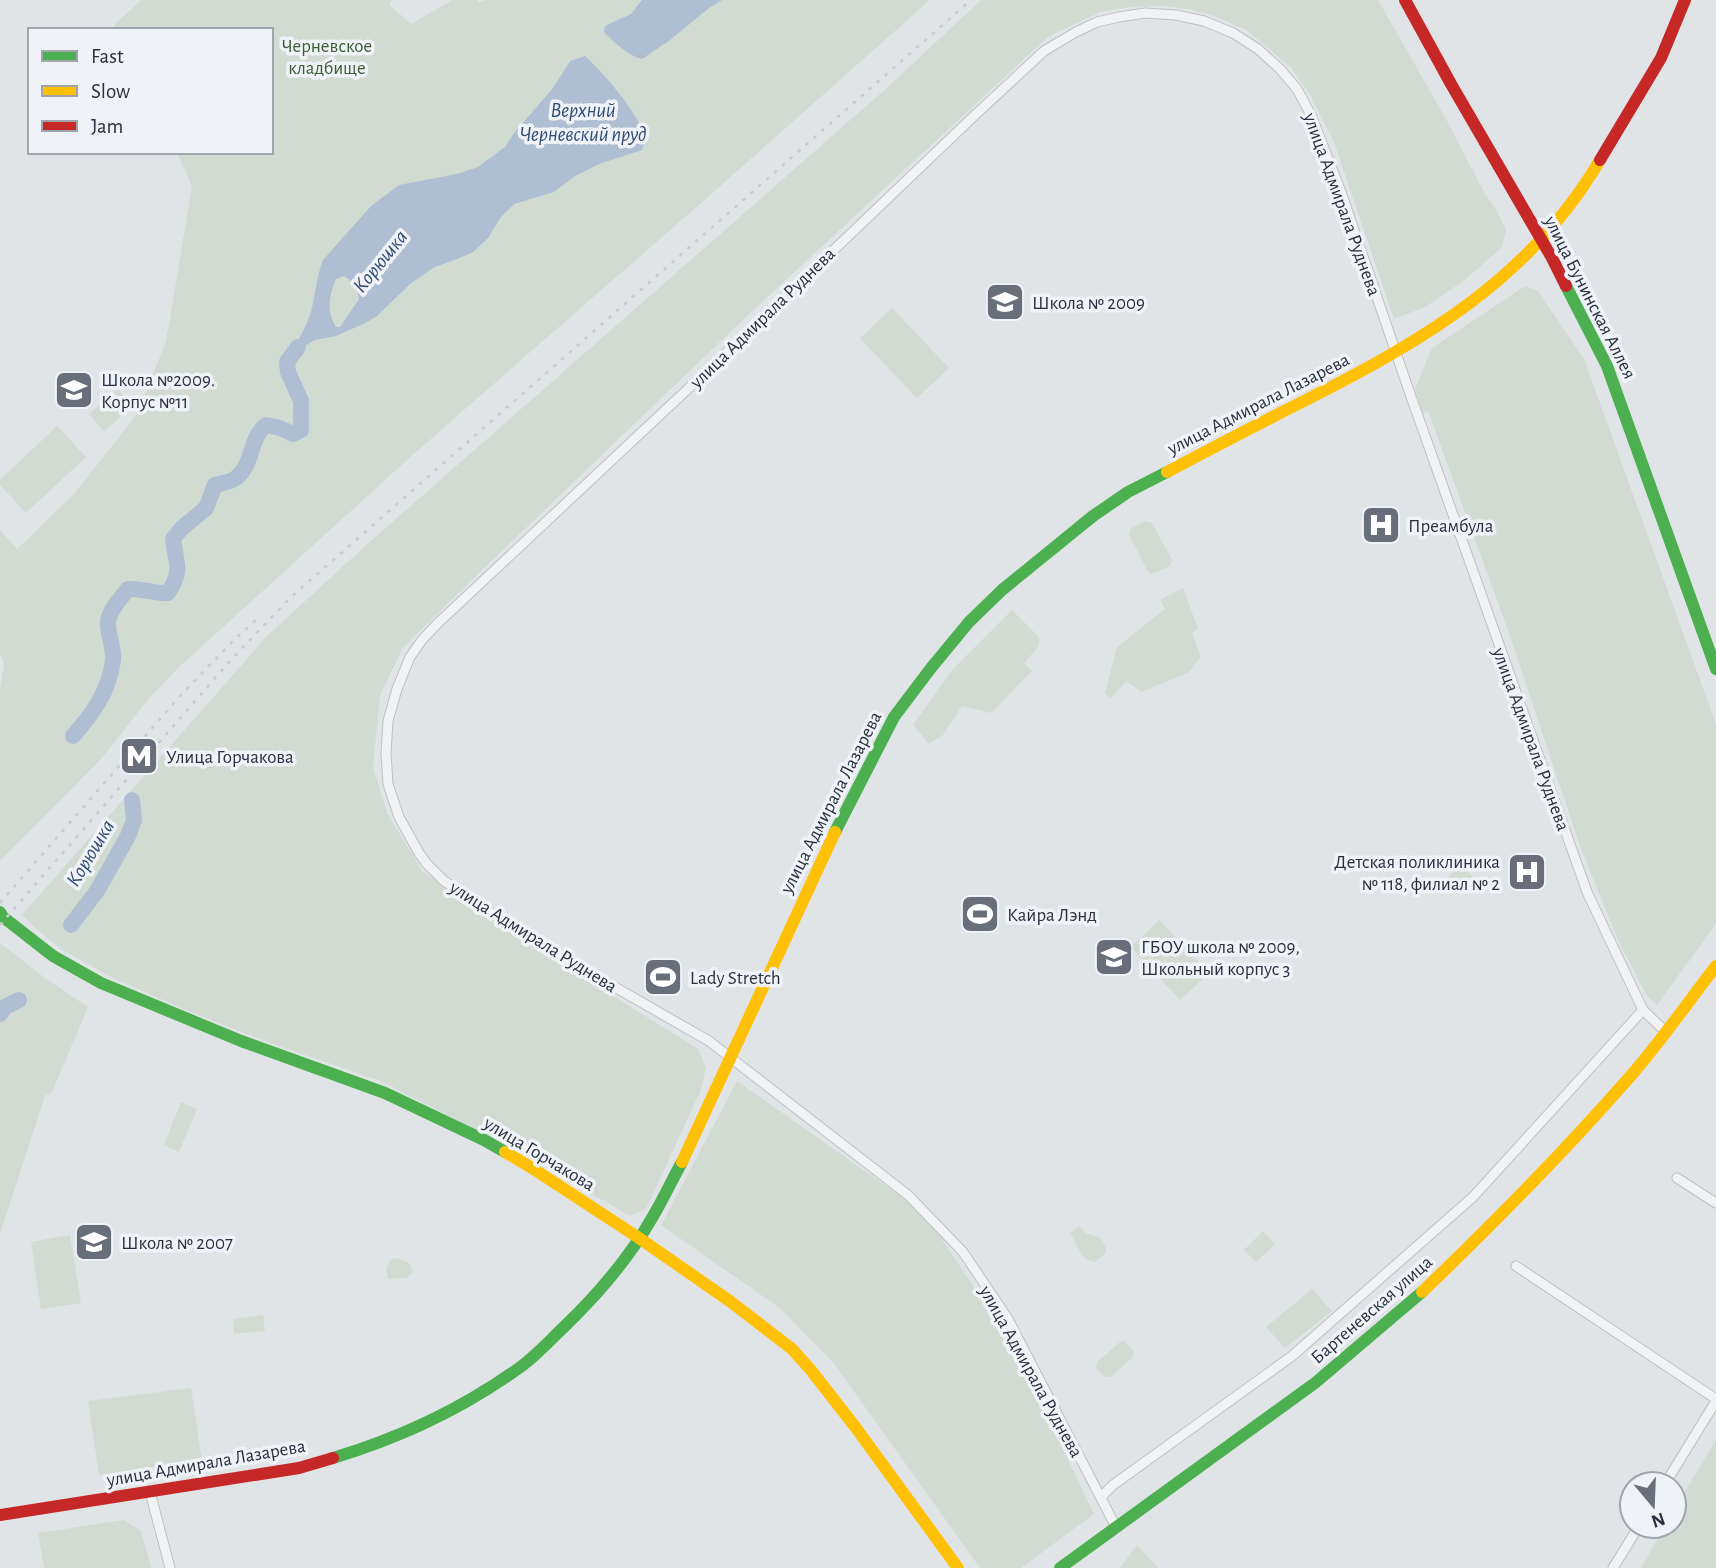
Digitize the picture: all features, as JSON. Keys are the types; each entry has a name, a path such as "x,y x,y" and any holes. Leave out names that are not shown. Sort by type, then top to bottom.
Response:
{"street":[{"name":"улица Бунинская Аллея","path":"1405,0 1542,240 1607,366 1716,669"},
{"name":"улица Адмирала Лазарева","path":"0,1515 299,1468 410,1432 454,1409 521,1367 594,1298 652,1219 879,743 901,706 970,622 1002,590 1093,516 1128,492 1372,366 1450,318 1519,263 1557,223 1584,188 1661,58 1685,0"},
{"name":"улица Адмирала Руднева","path":"1116,1527 1008,1319 963,1252 908,1195 709,1041 481,907 443,880 428,866 399,817 388,784 386,752 388,721 410,657 437,624 1044,51 1097,22 1145,13 1176,15 1204,21 1233,33 1258,49 1297,89 1311,115 1341,191 1395,352 1587,892 1643,1010 1666,1032"},
{"name":"улица Горчакова","path":"0,912 53,956 101,983 241,1041 385,1093 444,1120 525,1164 639,1238 731,1302 792,1349 856,1428 958,1568"},
{"name":"Бартеневская улица","path":"1060,1568 1315,1383 1420,1294 1493,1225 1561,1153 1666,1032 1716,966"},
{"path":"1101,1497 1112,1485 1293,1356 1473,1197 1643,1010"},
{"path":"1677,1178 1716,1203"},
{"path":"1516,1266 1716,1400 1674,1470"},
{"path":"150,1492 170,1568"},
{"path":"1613,1568 1630,1540"}],"green space":[{"name":"Черневское кладбище","path":"141,0 392,0 389,4 411,24 452,0 930,0 416,452 179,667 150,697 102,758 0,861 0,689 4,664 0,653 0,530 17,549 74,494 138,413 166,341 192,186 178,154 273,154 273,28 117,28 114,25"},
{"path":"981,0 1378,0 1497,211 1506,229 1502,247 1465,280 1425,307 1394,319 1334,142 1309,93 1291,68 1248,31 1217,17 1165,6 1130,7 1101,12 1049,36 748,315 402,649 380,696 373,767 387,813 423,872 538,949 698,1049 706,1068 700,1092 646,1209 630,1216 518,1151 381,1081 273,1044 113,978 62,950 22,915 266,637 365,546 890,85"},
{"path":"1525,286 1538,291 1584,359 1716,724 1716,924 1657,1005 1647,996 1617,938 1580,846 1509,633 1428,411 1423,414 1415,389 1432,348"},
{"path":"892,308 949,368 917,398 860,338"},
{"path":"118,389 133,406 104,431 89,414"},
{"path":"57,426 86,457 26,513 0,485 0,480"},
{"path":"1146,521 1152,523 1172,560 1170,566 1152,574 1148,572 1129,535 1130,529"},
{"path":"1183,588 1198,629 1192,633 1201,657 1189,672 1142,692 1126,681 1111,698 1105,693 1117,647 1165,609 1160,600"},
{"path":"1012,610 1040,638 1038,647 1024,663 1032,671 991,713 962,706 943,735 929,744 913,725 953,669"},
{"path":"1461,865 1475,879 1458,895 1443,881"},
{"path":"1159,920 1209,973 1180,1000 1131,947"},
{"path":"0,943 88,1007 52,1092 45,1096 0,1234"},
{"path":"737,1081 913,1205 941,1238 988,1308 1039,1400 1094,1514 1021,1568 980,1568 835,1365 781,1309 661,1225"},
{"path":"181,1102 197,1109 179,1152 164,1145"},
{"path":"1079,1226 1086,1234 1098,1237 1105,1245 1106,1253 1095,1262 1083,1255 1070,1234"},
{"path":"1263,1231 1275,1244 1256,1262 1244,1250"},
{"path":"70,1235 81,1303 41,1309 31,1242"},
{"path":"398,1258 409,1263 413,1271 407,1278 388,1279 386,1269 390,1260"},
{"path":"1312,1289 1332,1311 1285,1348 1266,1327"},
{"path":"263,1315 265,1331 234,1334 233,1319"},
{"path":"1124,1341 1134,1352 1133,1357 1110,1377 1105,1377 1096,1368 1097,1362"},
{"path":"191,1388 202,1461 99,1475 88,1401"},
{"path":"1716,1440 1716,1568 1641,1568 1657,1540 1688,1540 1688,1487"},
{"path":"124,1520 141,1531 151,1568 44,1568 38,1533"},
{"path":"1137,1545 1158,1568 1120,1568"}],"water":[{"path":"642,0 722,0 642,59 626,52 604,32 605,26 631,14"},
{"name":"Верхний Черневский пруд","path":"585,56 619,93 646,136 642,150 599,164 575,176 554,192 514,204 501,217 488,238 472,253 433,268 410,284 376,317 336,336 315,340 301,348 287,362 285,360 311,313 323,260 371,206 399,185 457,174 478,167 505,147 553,88 570,61","holes":["343,276 354,285 359,299 340,327 336,327 331,315 330,297 336,279"]}],"waterway":[{"name":"Корюшка","path":"73,736 93,710 108,682 113,660 108,622 116,604 128,589 168,593 177,572 173,539 206,508 215,485 232,480 242,472 257,437 266,425 293,434 301,430 301,401 288,372 287,362 298,347"},
{"name":"Корюшка","path":"71,925 97,891 128,836 134,820 132,800"},
{"name":"Корюшка","path":"0,1014 5,1007 19,1000"}],"railway":[{"path":"0,925 230,661 290,598 971,0"},
{"path":"0,903 180,696 257,619"}],"traffic: fast":[{"path":"1566,286 1607,366 1716,669"},
{"path":"835,832 894,717 969,622 1002,590 1093,516 1128,492 1167,472"},
{"path":"0,912 53,956 101,983 241,1041 385,1093 505,1152"},
{"path":"333,1458 430,1421 475,1397 531,1358 613,1274 643,1233 682,1162"},
{"path":"1060,1568 1315,1383 1422,1292"}],"traffic: slow":[{"path":"1167,472 1391,354 1471,302 1541,239 1572,202 1600,160"},
{"path":"682,1162 835,832"},
{"path":"1422,1292 1531,1184 1609,1101 1716,966"},
{"path":"505,1152 639,1238 731,1302 792,1349 856,1428 958,1568"}],"traffic: jam":[{"path":"1405,0 1566,286"},
{"path":"1600,160 1661,58 1685,0"},
{"path":"0,1515 299,1468 333,1458"}],"place":[{"name":"Школа № 2009","path":"1005,302"},
{"name":"Школа №2009. Корпус №11","path":"74,390"},
{"name":"Преамбула","path":"1381,525"},
{"name":"Улица Горчакова","path":"139,756"},
{"name":"Детская поликлиника № 118, филиал № 2","path":"1527,872"},
{"name":"Кайра Лэнд","path":"980,914"},
{"name":"ГБОУ школа № 2009, Школьный корпус 3","path":"1114,957"},
{"name":"Lady Stretch","path":"663,977"},
{"name":"Школа № 2007","path":"94,1242"}]}
